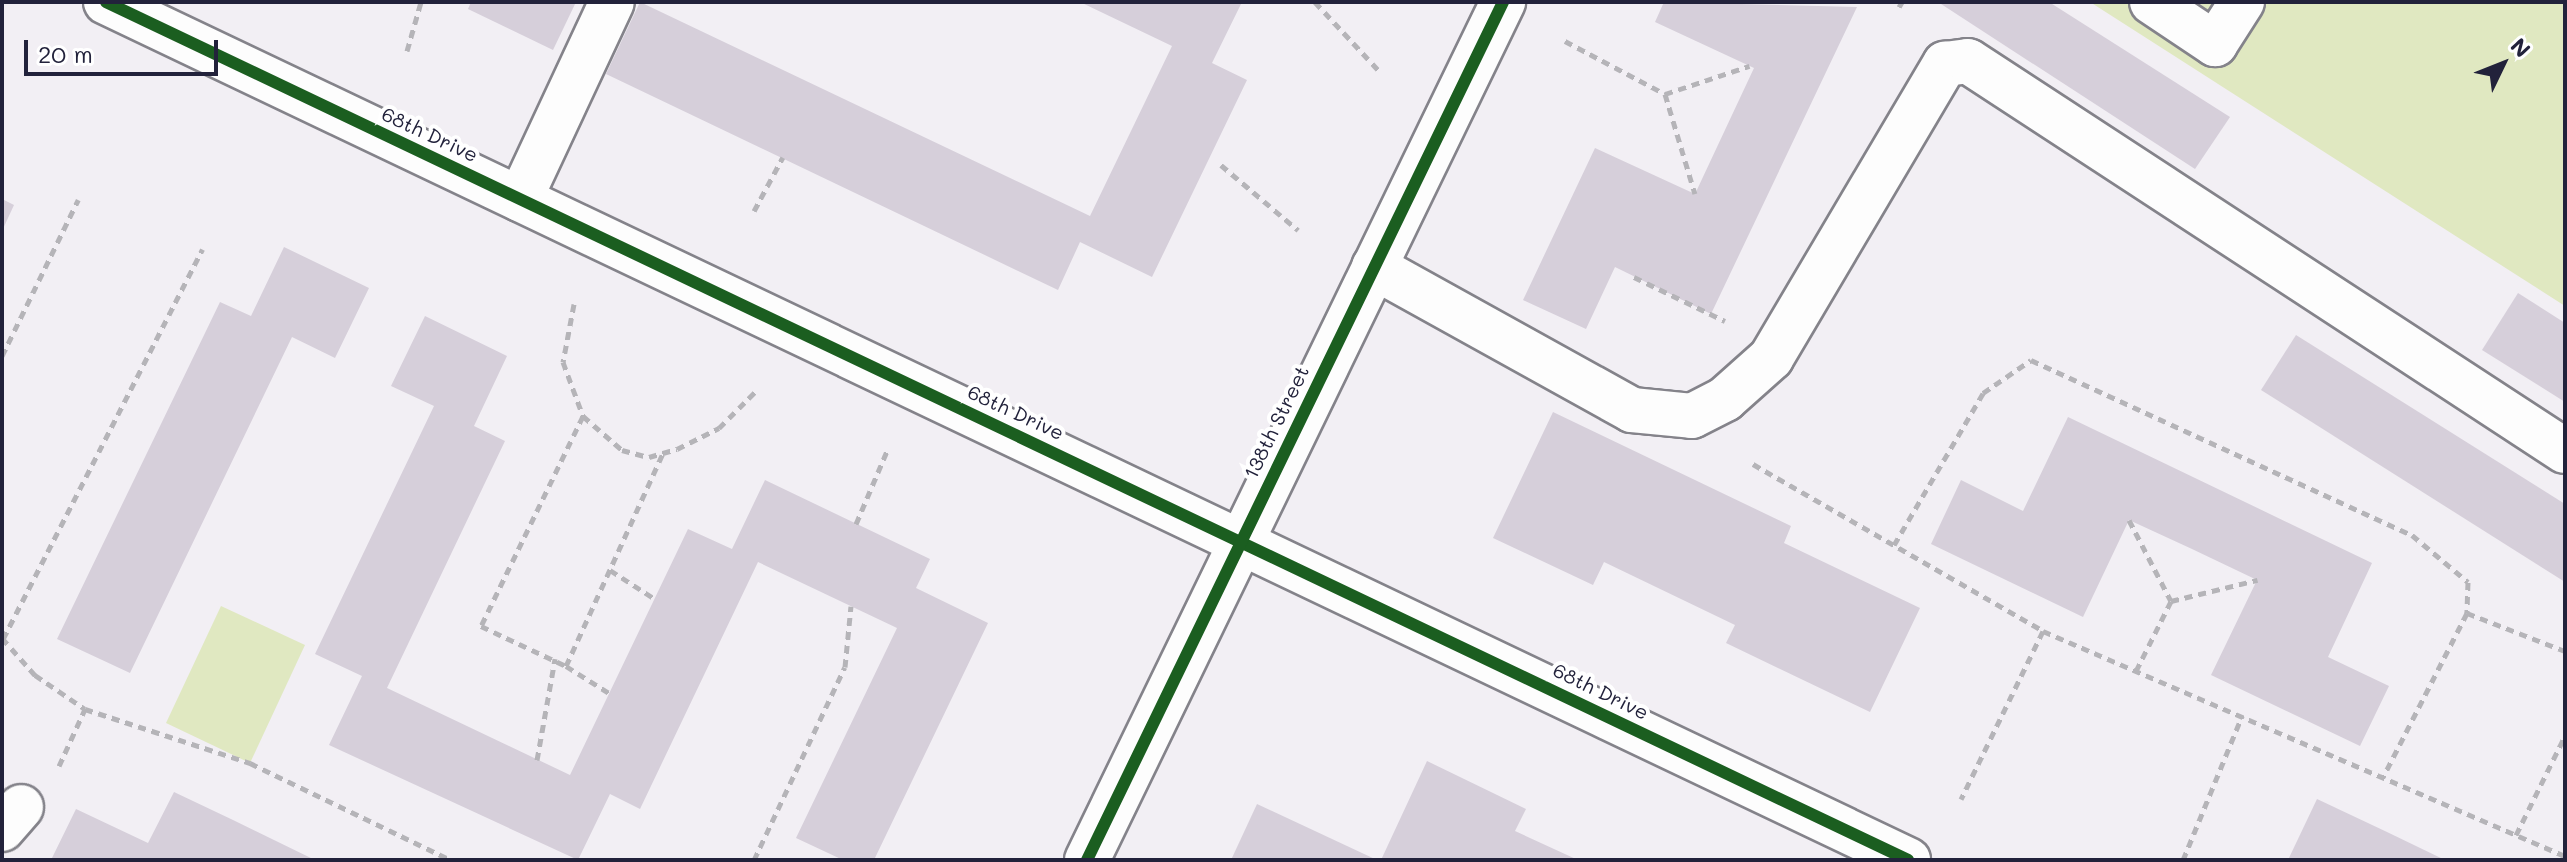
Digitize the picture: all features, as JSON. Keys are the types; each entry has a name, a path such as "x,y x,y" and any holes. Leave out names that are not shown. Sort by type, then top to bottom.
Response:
{"street":[{"name":"68th Drive","path":"106,2 1908,860"},
{"path":"520,199 612,2"},
{"name":"138th Street","path":"1087,860 1503,2"},
{"path":"2152,2 2215,44 2242,2"},
{"path":"1374,267 1632,410 1692,416 1725,399 1771,358 1945,64 1968,61 2565,451"}],"path":[{"path":"407,51 421,2"},
{"path":"1315,2 1380,72"},
{"path":"1565,41 1665,94 1695,194"},
{"path":"1665,94 1749,66"},
{"path":"754,211 783,157"},
{"path":"1221,165 1298,230"},
{"path":"2,356 78,200"},
{"path":"203,249 2,638 35,675 85,709 250,763 451,860"},
{"path":"1634,277 1737,327"},
{"path":"574,304 563,362 583,416 622,450 663,453 719,428 757,390"},
{"path":"1894,545 1983,393 2031,360 2412,535 2468,582 2467,613 2383,777"},
{"path":"583,416 481,626 555,659 609,693"},
{"path":"856,524 887,451"},
{"path":"566,666 663,453"},
{"path":"1753,464 2043,631 2565,856"},
{"path":"2129,520 2171,601"},
{"path":"610,570 655,599"},
{"path":"2136,671 2171,601 2257,580"},
{"path":"754,860 845,667 851,606"},
{"path":"2467,613 2565,651"},
{"path":"1961,799 2043,631"},
{"path":"537,760 555,659"},
{"path":"12,818 55,775 85,709"},
{"path":"2183,860 2242,716"},
{"path":"2516,835 2565,736"}],"green space":[{"path":"2090,2 2565,2 2565,306"},
{"path":"221,606 305,645 250,763 166,723"}],"building":[{"path":"471,2 576,2 553,50 468,9"},
{"path":"640,2 1090,216 1172,46 1080,2 1242,2 1212,63 1247,80 1152,277 1080,242 1058,290 606,74"},
{"path":"1664,2 1857,7 1711,314 1615,267 1586,329 1523,300 1595,148 1695,194 1754,68 1655,22"},
{"path":"1938,2 2049,2 2230,117 2195,169"},
{"path":"2,199 14,205 2,231"},
{"path":"284,247 369,288 335,358 292,337 130,673 57,639 220,302 251,316"},
{"path":"2518,293 2565,323 2565,402 2482,350"},
{"path":"425,316 507,356 474,426 505,441 387,688 570,775 688,529 732,549 765,480 930,559 916,588 988,623 874,860 843,860 796,838 897,628 758,562 640,809 610,794 578,860 329,745 362,676 315,654 434,406 391,386"},
{"path":"2296,335 2565,504 2565,582 2261,390"},
{"path":"1553,412 1791,526 1784,543 1920,608 1870,712 1726,643 1735,625 1604,562 1593,585 1493,538"},
{"path":"2068,417 2372,563 2328,657 2389,686 2360,746 2211,675 2257,580 2192,549 2129,520 2083,617 1931,544 1961,480 2023,511"},
{"path":"1427,761 1526,809 1515,831 1578,860 1381,860"},
{"path":"174,792 315,860 51,860 76,809 148,843"},
{"path":"2317,799 2387,832 2445,860 2288,860"},
{"path":"1257,804 1377,860 1231,860"}],"cycle path":[{"path":"106,2 1908,860"},
{"path":"1087,860 1503,2"}]}
